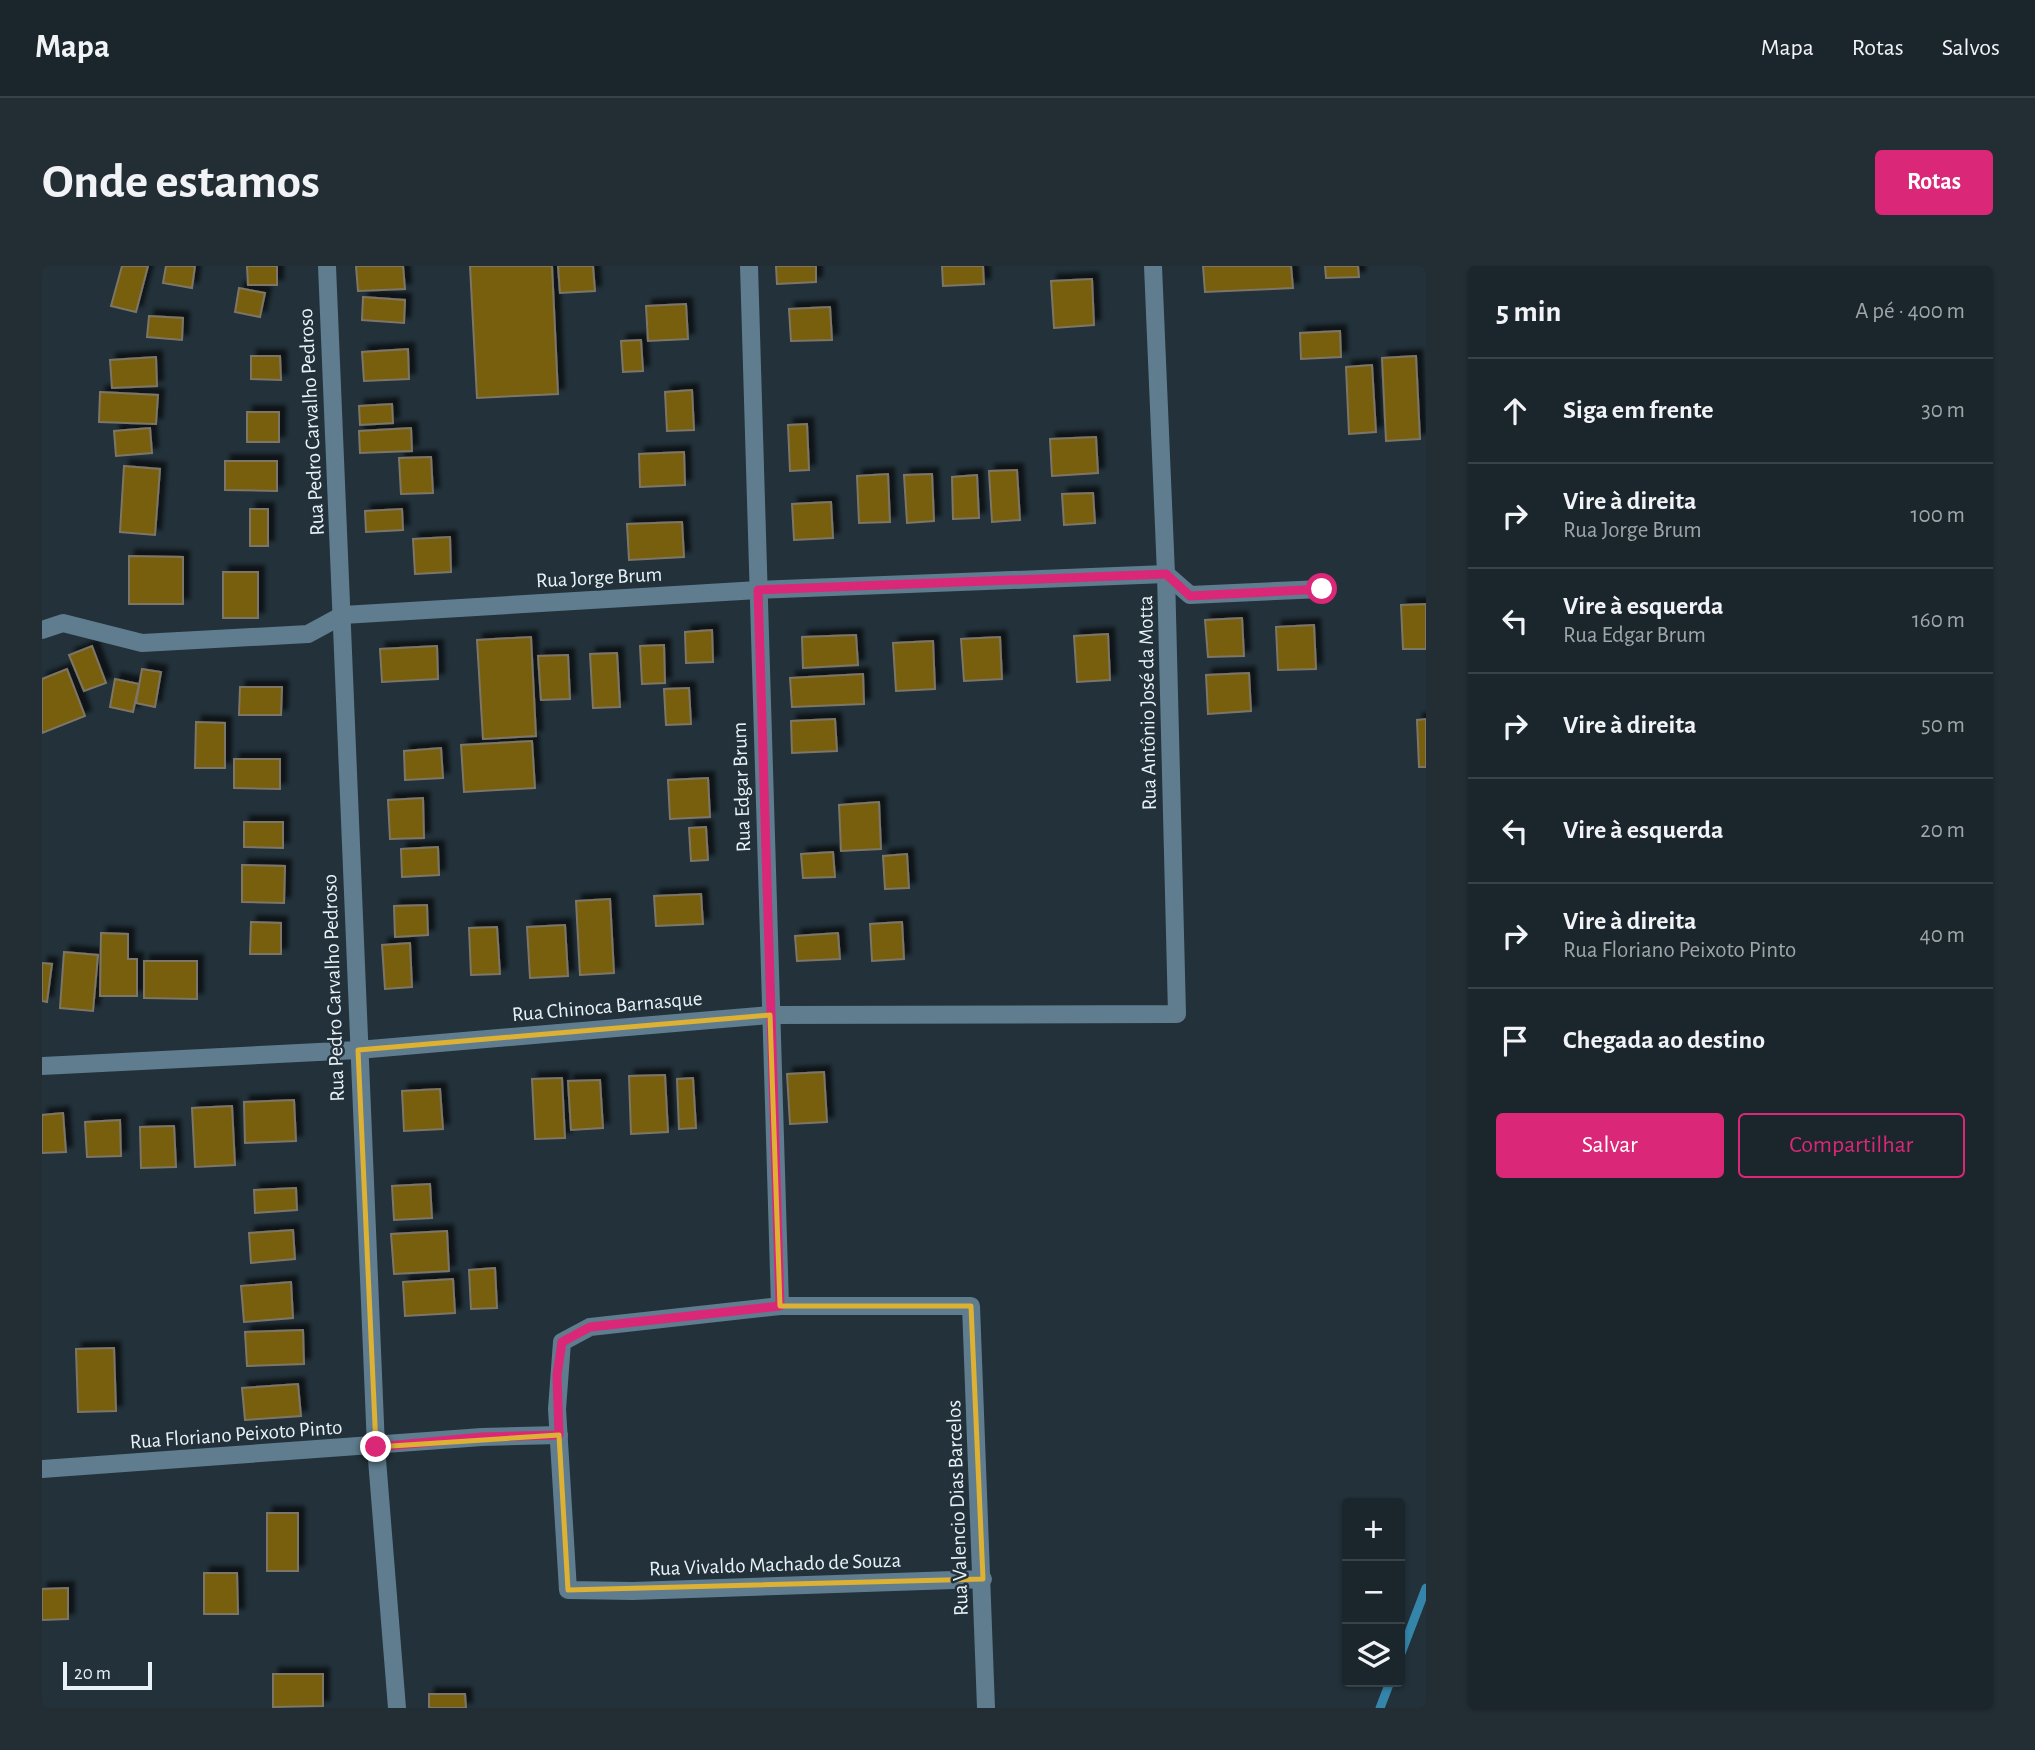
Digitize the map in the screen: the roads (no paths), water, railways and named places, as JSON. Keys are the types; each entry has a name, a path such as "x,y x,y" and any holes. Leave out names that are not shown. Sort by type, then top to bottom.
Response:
{"street":[{"name":"Rua Pedro Carvalho Pedroso","path":"327,266 376,1447 397,1708"},
{"name":"Rua Edgar Brum","path":"749,266 780,1306"},
{"name":"Rua Antônio José da Motta","path":"1153,266 1166,574 1177,1014"},
{"name":"Rua Jorge Brum","path":"42,630 63,623 142,643 308,634 343,615 758,590 1166,574"},
{"path":"1166,574 1190,596 1322,589"},
{"name":"Rua Chinoca Barnasque","path":"42,1066 358,1050 770,1015 1177,1014"},
{"path":"559,1435 557,1375 562,1342 590,1327 780,1306"},
{"name":"Rua Valencio Dias Barcelos","path":"780,1306 971,1306 986,1708"},
{"name":"Rua Floriano Peixoto Pinto","path":"42,1469 376,1447 482,1437 559,1435"},
{"name":"Rua Vivaldo Machado de Souza","path":"559,1435 568,1590 633,1591 983,1580"}],"waterway":[{"path":"1405,1643 1426,1588"},
{"path":"1380,1708 1388,1687"}]}
